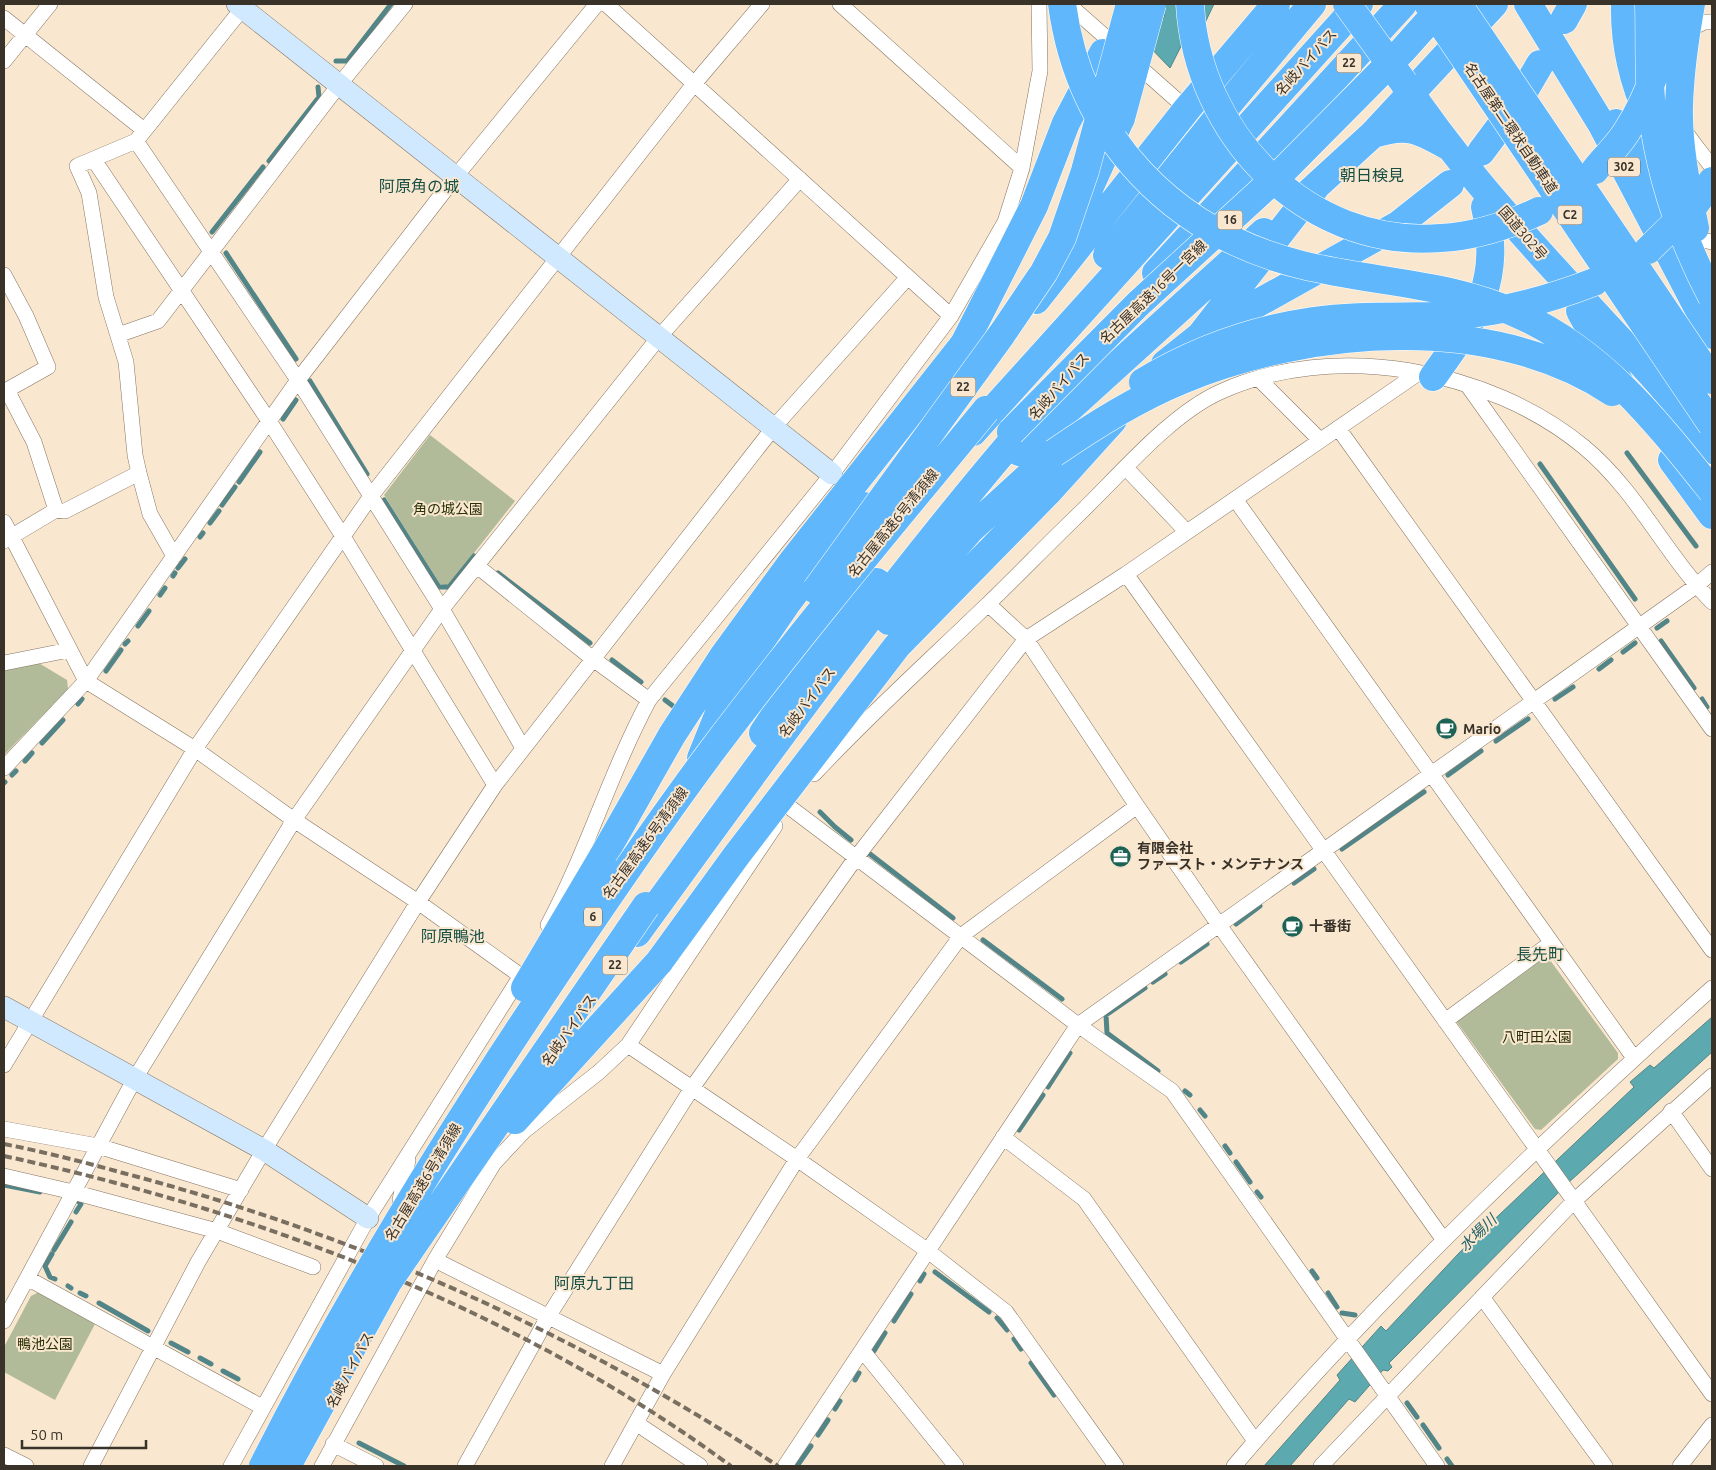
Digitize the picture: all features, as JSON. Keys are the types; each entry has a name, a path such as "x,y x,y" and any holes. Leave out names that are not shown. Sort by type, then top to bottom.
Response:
{"highway":[{"path":"1062,4 1073,57 1086,91 1104,127 1126,157 1149,183 1180,209 1239,244 1272,256 1304,265 1454,292 1488,301 1553,331 1582,350 1653,418 1701,456 1712,491"},
{"path":"1062,238 1085,171 1130,4"},
{"path":"964,344 1034,206 1066,123 1110,42 1139,4"},
{"path":"749,703 776,649 861,527 1002,334 1044,272 1082,205 1109,148 1133,76 1152,4"},
{"path":"1190,4 1200,57 1213,98 1231,132 1257,165 1285,190 1310,206 1358,228 1394,236 1440,239 1474,234 1510,224 1556,201 1595,170 1626,133 1644,102 1666,38 1671,4"},
{"name":"22","path":"686,794 730,686 787,603 838,536 931,430 970,378 1117,200 1187,109 1276,4"},
{"name":"名古屋高速6号清須線","path":"263,1466 292,1408 446,1140 601,905 749,703 839,589 986,410 1212,124 1312,4"},
{"name":"国道302号","path":"1347,4 1408,89 1479,181 1560,275 1673,399 1701,456"},
{"name":"名岐バイパス","path":"258,1466 400,1200 686,794 981,422 1359,4"},
{"name":"名岐バイパス","path":"298,1466 389,1298 431,1248 495,1134 743,788 970,489 1160,269 1403,4"},
{"name":"名古屋第二環状自動車道","path":"1428,4 1712,425"},
{"name":"名古屋高速16号一宮線","path":"1011,432 1138,304 1281,173 1444,4"},
{"name":"名古屋第二環状自動車道","path":"1458,4 1712,380"},
{"name":"22","path":"970,489 1041,434 1315,188 1373,134 1408,89 1494,4"},
{"path":"1625,4 1630,56 1637,88 1671,162 1675,176 1674,204"},
{"path":"1649,4 1652,109 1658,149 1669,196 1712,297"},
{"path":"1691,4 1685,35 1679,107 1682,149 1688,194 1700,248 1712,286"},
{"path":"1552,13 1645,162 1674,204 1704,240 1712,268"},
{"name":"302","path":"1552,13 1602,125 1712,335"},
{"path":"1481,152 1516,104 1540,64"},
{"path":"1373,134 1394,128 1408,127 1422,131 1454,150"},
{"path":"1425,375 1478,311 1489,275 1488,219 1479,181"},
{"path":"736,856 797,744 824,701 881,630 971,529 1112,403 1144,381 1192,355 1244,336 1315,320 1492,312 1538,301 1594,282 1648,250 1696,203 1712,181"},
{"path":"457,1201 659,962 736,856 897,646 1047,493 1172,356 1200,336 1398,225 1450,184"},
{"path":"1200,336 1315,188"},
{"path":"446,1140 462,1094 602,858 672,735 724,655 792,562 964,344 1117,200"},
{"path":"1560,275 1630,400 1712,515"},
{"path":"1054,453 1115,412 1182,380 1218,367 1277,351 1320,343 1355,339 1425,338 1504,347 1534,354 1565,366 1594,380 1622,399 1653,426 1701,456"},
{"name":"名古屋高速6号清須線","path":"287,1466 388,1282 457,1201 804,671 854,607 1011,432"}],"street":[{"path":"4,62 50,4"},
{"path":"118,335 158,321 339,85 405,4"},
{"path":"4,768 86,681 298,380 456,176 597,4"},
{"path":"606,4 951,316"},
{"path":"4,1066 194,749 344,538 371,496 694,84 762,4"},
{"path":"840,4 1022,168"},
{"path":"232,1466 262,1407 368,1218 521,976 551,920 628,740 649,700 832,474 951,316 1005,222 1022,168 1040,71 1039,4"},
{"path":"1068,4 1187,109"},
{"path":"174,556 150,514 139,473 135,455 126,362 106,297 89,193 77,166 94,160 140,136 242,5 339,85 559,256 832,474"},
{"path":"4,18 140,136 210,252 298,380 442,609 523,748"},
{"path":"1712,22 1692,27 1673,43 1661,65 1661,77 1669,102 1682,128 1712,166"},
{"path":"94,160 180,291 269,421 344,538 495,785"},
{"path":"4,1321 134,1080 294,820 442,609 660,336 800,179"},
{"path":"4,275 26,316 48,366 7,390 34,442 56,510"},
{"path":"91,1466 217,1231 264,1150 418,902 495,785 774,428 908,277"},
{"path":"322,1466 431,1248 457,1201 478,1189 494,1163 508,1146 551,1109 600,1072 628,1044 788,806 814,774 848,738 988,604 1174,421 1195,405 1219,392 1259,379 1304,368 1346,364 1383,367 1425,375 1468,386 1514,403 1545,420 1585,448 1640,505 1696,586 1712,602"},
{"path":"465,1466 548,1317 692,1088 854,858 1026,639 1126,574 1338,428 1425,375"},
{"path":"1259,379 1320,440"},
{"path":"1468,386 1712,729"},
{"path":"1338,428 1712,950"},
{"path":"1126,468 1186,531"},
{"path":"8,539 56,510 65,511 139,473"},
{"path":"1235,499 1430,775 1634,1058"},
{"path":"4,522 8,539 86,681 194,749 294,820 418,902 521,976"},
{"path":"477,566 593,659 649,700"},
{"path":"786,1466 1078,1025 1639,627 1696,586 1712,572"},
{"path":"1126,574 1712,1394"},
{"path":"988,604 1026,639 1219,925 1443,1239"},
{"path":"4,663 69,650"},
{"path":"788,806 854,858 1078,1025 1172,1091 1437,1466"},
{"path":"612,1466 663,1374 797,1159 961,936 1137,806"},
{"path":"1445,1021 1551,942"},
{"path":"1234,1466 1350,1345 1443,1239 1539,1153 1634,1058 1712,988"},
{"path":"4,1007 264,1150 368,1218"},
{"path":"628,1044 928,1251 1006,1312 1116,1466"},
{"path":"1321,1466 1383,1390 1482,1297 1570,1195 1712,1076"},
{"path":"1671,1111 1712,1169"},
{"path":"4,1129 98,1146 241,1190"},
{"path":"478,1189 495,1134"},
{"path":"1003,1137 1084,1199 1255,1442"},
{"path":"400,1200 410,1150"},
{"path":"4,1176 73,1192 217,1231 313,1267"},
{"path":"431,1248 457,1201"},
{"path":"431,1248 548,1317 663,1374"},
{"path":"27,1278 262,1407"},
{"path":"1482,1297 1605,1466"},
{"path":"862,1350 956,1466"},
{"path":"636,1423 700,1466"},
{"path":"1680,1466 1712,1425"},
{"path":"333,1444 376,1466"},
{"path":"4,1455 26,1466"}],"green space":[{"name":"角の城公園","path":"430,435 515,501 448,586 440,584 384,495"},
{"path":"37,662 67,680 68,689 4,755 4,670"},
{"name":"八町田公園","path":"1540,955 1547,956 1618,1053 1618,1059 1541,1130 1535,1129 1456,1021"},
{"name":"鴨池公園","path":"39,1292 95,1324 55,1400 4,1372 4,1347 31,1296"}],"water":[{"path":"1154,4 1214,4 1203,27 1198,13 1170,68 1144,41 1165,16"},
{"path":"1712,1017 1712,1052 1568,1183 1389,1363 1392,1367 1388,1371 1383,1370 1355,1402 1349,1399 1290,1466 1264,1466 1340,1380 1337,1375 1381,1326 1386,1331 1459,1253 1634,1087 1630,1082 1650,1065 1654,1068"}],"waterway":[{"path":"336,61 347,61 391,4"},
{"path":"269,161 319,97 318,87"},
{"path":"212,232 263,167"},
{"path":"226,253 296,359"},
{"path":"310,381 367,474"},
{"path":"283,419 296,400"},
{"path":"239,482 260,452"},
{"path":"1627,453 1696,546"},
{"path":"1540,464 1635,599"},
{"path":"222,505 235,487"},
{"path":"384,500 439,587 449,587 474,556"},
{"path":"210,523 219,511"},
{"path":"200,537 203,533"},
{"path":"178,568 185,559"},
{"path":"498,573 590,643"},
{"path":"160,595 165,588"},
{"path":"138,626 149,611"},
{"path":"1657,628 1667,621"},
{"path":"125,644 128,641"},
{"path":"1661,641 1694,688"},
{"path":"1623,652 1635,643"},
{"path":"106,671 121,650"},
{"path":"612,660 641,682"},
{"path":"1599,669 1611,660"},
{"path":"1555,699 1573,687"},
{"path":"78,704 82,699"},
{"path":"1702,699 1707,707"},
{"path":"665,700 677,709"},
{"path":"1496,741 1528,719"},
{"path":"42,743 63,720"},
{"path":"1448,775 1481,751"},
{"path":"25,761 32,753"},
{"path":"12,775 16,771"},
{"path":"1342,849 1424,792"},
{"path":"820,812 851,840"},
{"path":"870,854 953,918"},
{"path":"1294,883 1314,869"},
{"path":"1236,924 1260,906"},
{"path":"983,940 1062,999"},
{"path":"1181,962 1207,944"},
{"path":"1153,982 1165,974"},
{"path":"1145,988 1106,1015 1107,1033 1158,1071"},
{"path":"1048,1087 1070,1053"},
{"path":"1185,1091 1190,1095"},
{"path":"1019,1130 1043,1095"},
{"path":"1200,1110 1205,1116"},
{"path":"1225,1146 1230,1153"},
{"path":"1236,1162 1250,1182"},
{"path":"4,1185 40,1192"},
{"path":"1257,1192 1261,1197"},
{"path":"76,1212 81,1204 78,1201"},
{"path":"54,1250 71,1222"},
{"path":"52,1254 45,1266 50,1277 55,1279"},
{"path":"1312,1271 1317,1278"},
{"path":"935,1272 989,1312"},
{"path":"920,1281 924,1274"},
{"path":"80,1293 86,1296"},
{"path":"1328,1293 1337,1307"},
{"path":"894,1321 911,1294"},
{"path":"99,1303 148,1331"},
{"path":"1342,1313 1355,1315"},
{"path":"997,1318 1007,1330"},
{"path":"874,1351 885,1333"},
{"path":"1014,1339 1021,1349"},
{"path":"171,1343 188,1352"},
{"path":"200,1358 211,1364"},
{"path":"1031,1363 1054,1395"},
{"path":"223,1371 238,1379"},
{"path":"855,1380 859,1373"},
{"path":"835,1409 840,1401"},
{"path":"1407,1403 1417,1417"},
{"path":"818,1435 828,1420"},
{"path":"1423,1425 1439,1448"},
{"path":"359,1443 404,1466"},
{"path":"797,1466 811,1446"},
{"path":"1447,1459 1452,1466"}],"railway":[{"path":"4,1144 94,1165 210,1198 296,1226 380,1258 463,1293 544,1331 624,1373 702,1418 778,1466"},
{"path":"4,1156 100,1179 195,1206 290,1237 384,1274 475,1314 564,1360 650,1410 731,1466"}],"place":[{"name":"Mario","path":"1447,729"},
{"name":"有限会社 ファースト・メンテナンス","path":"1121,856"},
{"name":"十番街","path":"1293,926"}],"district":[{"name":"朝日検見","path":"1372,175"},
{"name":"阿原角の城","path":"419,186"},
{"name":"阿原鴨池","path":"453,936"},
{"name":"長先町","path":"1540,954"},
{"name":"阿原九丁田","path":"594,1283"}],"water label":[{"name":"水場川","path":"1478,1233"}]}
